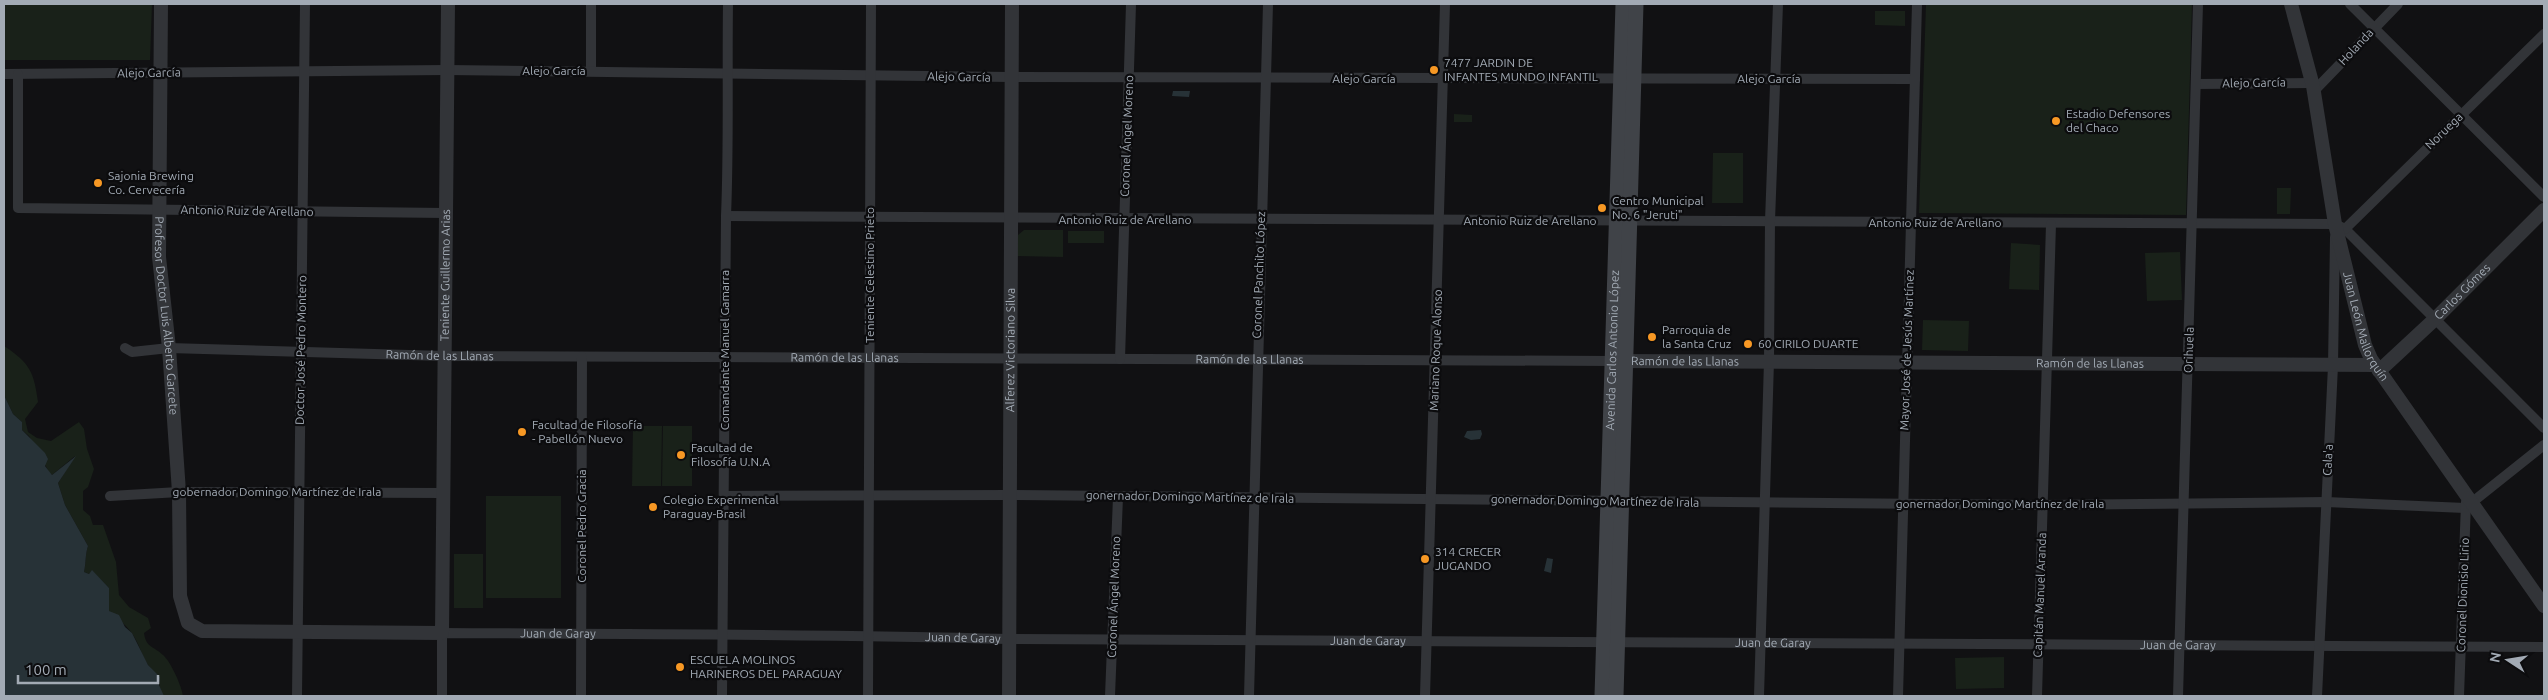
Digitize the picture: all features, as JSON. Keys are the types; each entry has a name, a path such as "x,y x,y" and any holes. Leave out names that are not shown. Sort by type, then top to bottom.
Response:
{"main road":[{"name":"Avenida Carlos Antonio López","path":"1616,696 1611,642 1614,502 1619,361 1630,222 1627,80 1623,4"},
{"name":"Avenida Carlos Antonio López","path":"1619,361 1615,222 1627,80 1636,4"},
{"name":"Avenida Carlos Antonio López","path":"1602,696 1611,642"}],"street":[{"name":"Profesor Doctor Luis Alberto Garcete","path":"161,4 162,73 159,257 169,348 179,492 180,596 185,618 192,626"},
{"name":"Doctor José Pedro Montero","path":"297,696 305,4"},
{"name":"Teniente Guillermo Arias","path":"442,696 448,4"},
{"path":"590,4 591,71"},
{"name":"Comandante Manuel Gamarra","path":"722,696 725,496 724,357 729,148 728,4"},
{"name":"Teniente Celestino Prieto","path":"868,696 871,358 871,4"},
{"name":"Alferez Victoriano Silva","path":"1009,696 1012,358 1010,78 1012,4"},
{"name":"Coronel Ángel Moreno","path":"1120,359 1131,4"},
{"name":"Coronel Panchito López","path":"1249,696 1268,4"},
{"name":"Mariano Roque Alonso","path":"1425,696 1445,4"},
{"path":"1759,696 1769,361 1770,222 1778,4"},
{"name":"Mayor José de Jesús Martínez","path":"1898,696 1917,4"},
{"name":"Orihuela","path":"2178,696 2198,4"},
{"name":"Juan León Mallorquín","path":"2291,4 2313,87 2365,346 2377,368 2468,502 2544,606"},
{"path":"2350,4 2544,197"},
{"name":"Holanda","path":"2313,87 2398,4"},
{"name":"Noruega","path":"2340,226 2462,115 2544,34"},
{"name":"Alejo García","path":"4,74 447,70 1010,78 1915,79"},
{"name":"Antonio Ruiz de Arellano","path":"18,74 18,208 446,213"},
{"name":"Alejo García","path":"2196,84 2313,87"},
{"name":"Carlos Gómes","path":"2377,368 2435,319 2544,210"},
{"name":"Antonio Ruiz de Arellano","path":"726,216 1124,220 2340,226"},
{"name":"Capitán Manuel Aranda","path":"2037,696 2051,224"},
{"path":"2340,226 2544,428"},
{"name":"Cala'a","path":"2317,696 2340,226"},
{"name":"Ramón de las Llanas","path":"125,348 132,352 169,348 444,356 1769,361 2377,368"},
{"name":"Coronel Pedro Gracia","path":"581,696 582,357"},
{"path":"2468,502 2544,444"},
{"name":"gobernador Domingo Martínez de Irala","path":"110,496 179,492 444,493"},
{"name":"gonernador Domingo Martínez de Irala","path":"725,496 869,497 1010,495 2042,505 2184,502 2468,502"},
{"name":"Coronel Ángel Moreno","path":"1110,696 1114,639 1118,497"},
{"name":"Coronel Dionisio Lirio","path":"2459,696 2468,502"},
{"name":"Juan de Garay","path":"192,626 202,631 722,636 869,635 1009,639 1899,642 2038,646 2544,647"}],"shaded area":[{"path":"4,4 152,4 150,60 4,60"},
{"name":"Estadio Defensores del Chaco","path":"1926,4 2192,4 2186,215 1919,213"},
{"path":"1875,11 1905,11 1905,26 1875,25"},
{"path":"1173,91 1190,91 1189,97 1172,96"},
{"path":"1454,114 1472,115 1472,122 1454,122"},
{"path":"1713,153 1743,153 1743,203 1712,203"},
{"path":"2277,188 2291,188 2290,214 2277,214"},
{"path":"1024,230 1063,230 1063,257 1017,256 1018,235"},
{"path":"1068,231 1104,231 1104,243 1068,243"},
{"path":"2011,243 2040,245 2039,290 2009,289"},
{"path":"2180,252 2182,300 2147,301 2145,253"},
{"path":"1923,320 1969,321 1968,351 1922,350"},
{"path":"4,346 25,363 35,383 38,402 25,419 28,432 37,438 51,441 79,422 84,429 87,449 94,469 88,487 83,491 83,510 90,516 93,525 103,525 116,562 119,595 129,607 148,618 151,628 144,633 145,638 169,663 183,696 164,696 161,692 160,677 149,666 135,638 126,626 109,611 109,588 92,571 89,574 84,572 88,546 65,505 58,483 75,456 52,475 49,472 29,436 22,430 22,422 13,414 4,395"},
{"path":"4,395 13,414 22,422 22,430 45,453 48,459 45,466 52,475 76,456 58,483 65,505 88,546 84,572 89,574 92,570 109,588 109,611 119,615 125,627 132,633 148,665 160,677 159,685 164,696 4,696"},
{"path":"633,426 662,426 661,486 632,486"},
{"path":"663,426 692,426 692,486 662,486"},
{"path":"1481,430 1480,439 1471,440 1464,437 1467,431"},
{"path":"486,496 561,496 561,598 486,598"},
{"path":"454,554 483,554 483,608 454,608"},
{"path":"1547,558 1553,559 1551,573 1544,571"},
{"path":"2004,657 2004,688 1956,689 1955,658"}],"place":[{"name":"7477 JARDIN DE INFANTES MUNDO INFANTIL","path":"1434,70"},
{"name":"Estadio Defensores del Chaco","path":"2056,121"},
{"name":"Sajonia Brewing Co. Cervecería","path":"98,183"},
{"name":"Centro Municipal No. 6 \"Jeruti\"","path":"1602,208"},
{"name":"Parroquia de la Santa Cruz","path":"1652,337"},
{"name":"60 CIRILO DUARTE","path":"1748,344"},
{"name":"Facultad de Filosofía - Pabellón Nuevo","path":"522,432"},
{"name":"Facultad de Filosofía U.N.A","path":"681,455"},
{"name":"Colegio Experimental Paraguay-Brasil","path":"653,507"},
{"name":"314 CRECER JUGANDO","path":"1425,559"},
{"name":"ESCUELA MOLINOS HARINEROS DEL PARAGUAY","path":"680,667"}]}
